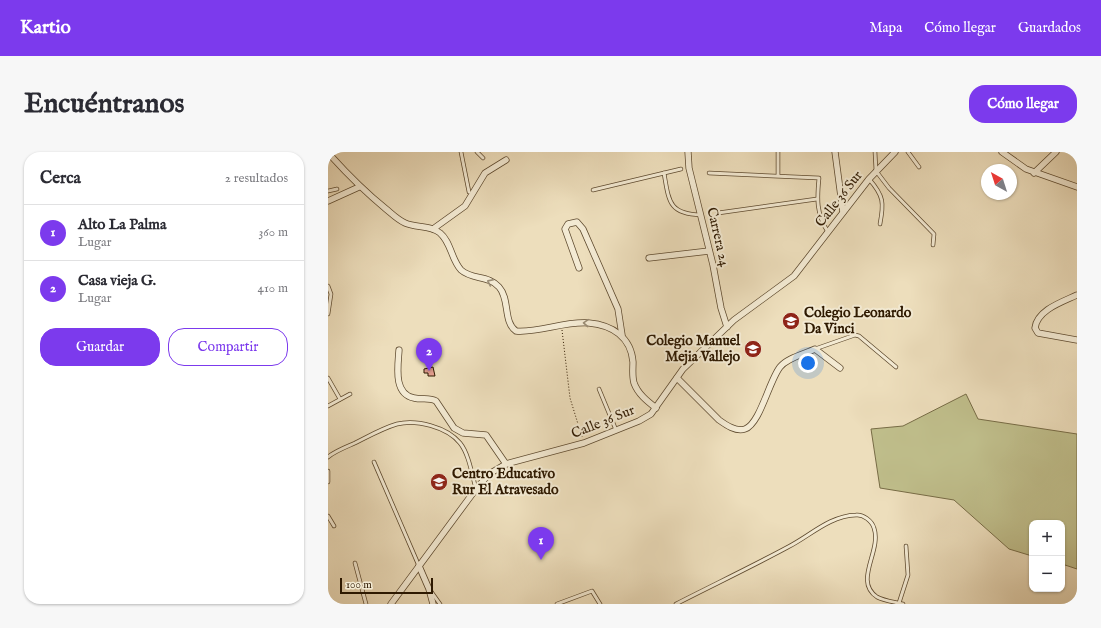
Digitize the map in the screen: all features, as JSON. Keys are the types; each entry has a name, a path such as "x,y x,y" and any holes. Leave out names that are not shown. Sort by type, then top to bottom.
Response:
{"street":[{"name":"Carrera 24","path":"688,152 689,168 710,251 720,308 727,327"},
{"path":"835,152 843,212"},
{"name":"Calle 36 Sur","path":"391,604 476,489 489,474 506,464 584,443 646,417 656,408 677,378 727,327 794,276 876,171 895,152"},
{"path":"1002,152 1026,170 1077,187"},
{"path":"1034,173 1056,152"},
{"path":"330,155 359,187 406,224 433,229 443,236 461,270 468,274 487,279 499,287 504,294 512,329 521,332 582,323 599,325 622,336 628,342 632,353 634,382 644,398 656,408"},
{"path":"433,229 465,206 486,173 506,160"},
{"path":"328,201 359,187"},
{"path":"579,268 565,229 565,226 573,222 577,222 583,229 618,309 622,336"},
{"path":"649,258 710,251"},
{"path":"1077,295 1040,315 1034,328 1038,333 1077,340"},
{"path":"677,378 719,420 732,427 746,429 753,422 780,366 815,349 840,368"},
{"path":"399,350 398,375 403,392 409,397 436,401 449,424 459,431 486,435 506,464"},
{"path":"419,566 429,589 433,604"}],"lane":[{"path":"461,152 469,192"},
{"path":"477,152 482,158"},
{"path":"778,152 778,175"},
{"path":"874,152 876,171 889,188 934,234 933,245"},
{"path":"908,152 919,167"},
{"path":"592,190 681,169"},
{"path":"664,173 669,200 672,206 677,211 688,214 701,214"},
{"path":"709,173 819,178 817,199 818,213 828,232"},
{"path":"870,179 879,192 883,203 880,224"},
{"path":"328,191 337,188"},
{"path":"718,212 817,199"},
{"path":"328,286 331,294 328,314"},
{"path":"815,349 855,335 896,367"},
{"path":"328,378 340,399"},
{"path":"599,389 616,430"},
{"path":"328,406 350,394"},
{"path":"328,457 396,425 411,424 435,427 444,430 460,443 464,449 476,489"},
{"path":"374,462 419,566"},
{"path":"328,471 328,482"},
{"path":"676,604 789,547 834,519 858,514 867,518 874,528 875,553 867,573 870,590 877,597 903,604"},
{"path":"328,516 334,526"},
{"path":"899,603 908,575 906,546"},
{"path":"355,563 366,604"},
{"path":"429,589 434,593 440,604"},
{"path":"558,604 592,591 600,604"}],"path":[{"path":"562,325 570,398 584,443"}],"shaded area":[{"path":"966,394 978,419 1077,434 1077,569 1065,565 1065,520 1029,520 1029,555 1009,549 954,500 880,488 871,429 903,426"}],"building":[{"path":"433,367 435,376 428,376 428,373 424,373 424,369"}],"place":[{"name":"Colegio Leonardo Da Vinci","path":"791,321"},
{"name":"Colegio Manuel Mejia Vallejo","path":"753,349"},
{"name":"Casa vieja G.","path":"429,371"},
{"name":"Centro Educativo Rur El Atravesado","path":"439,482"},
{"name":"Alto La Palma","path":"541,560"}]}
